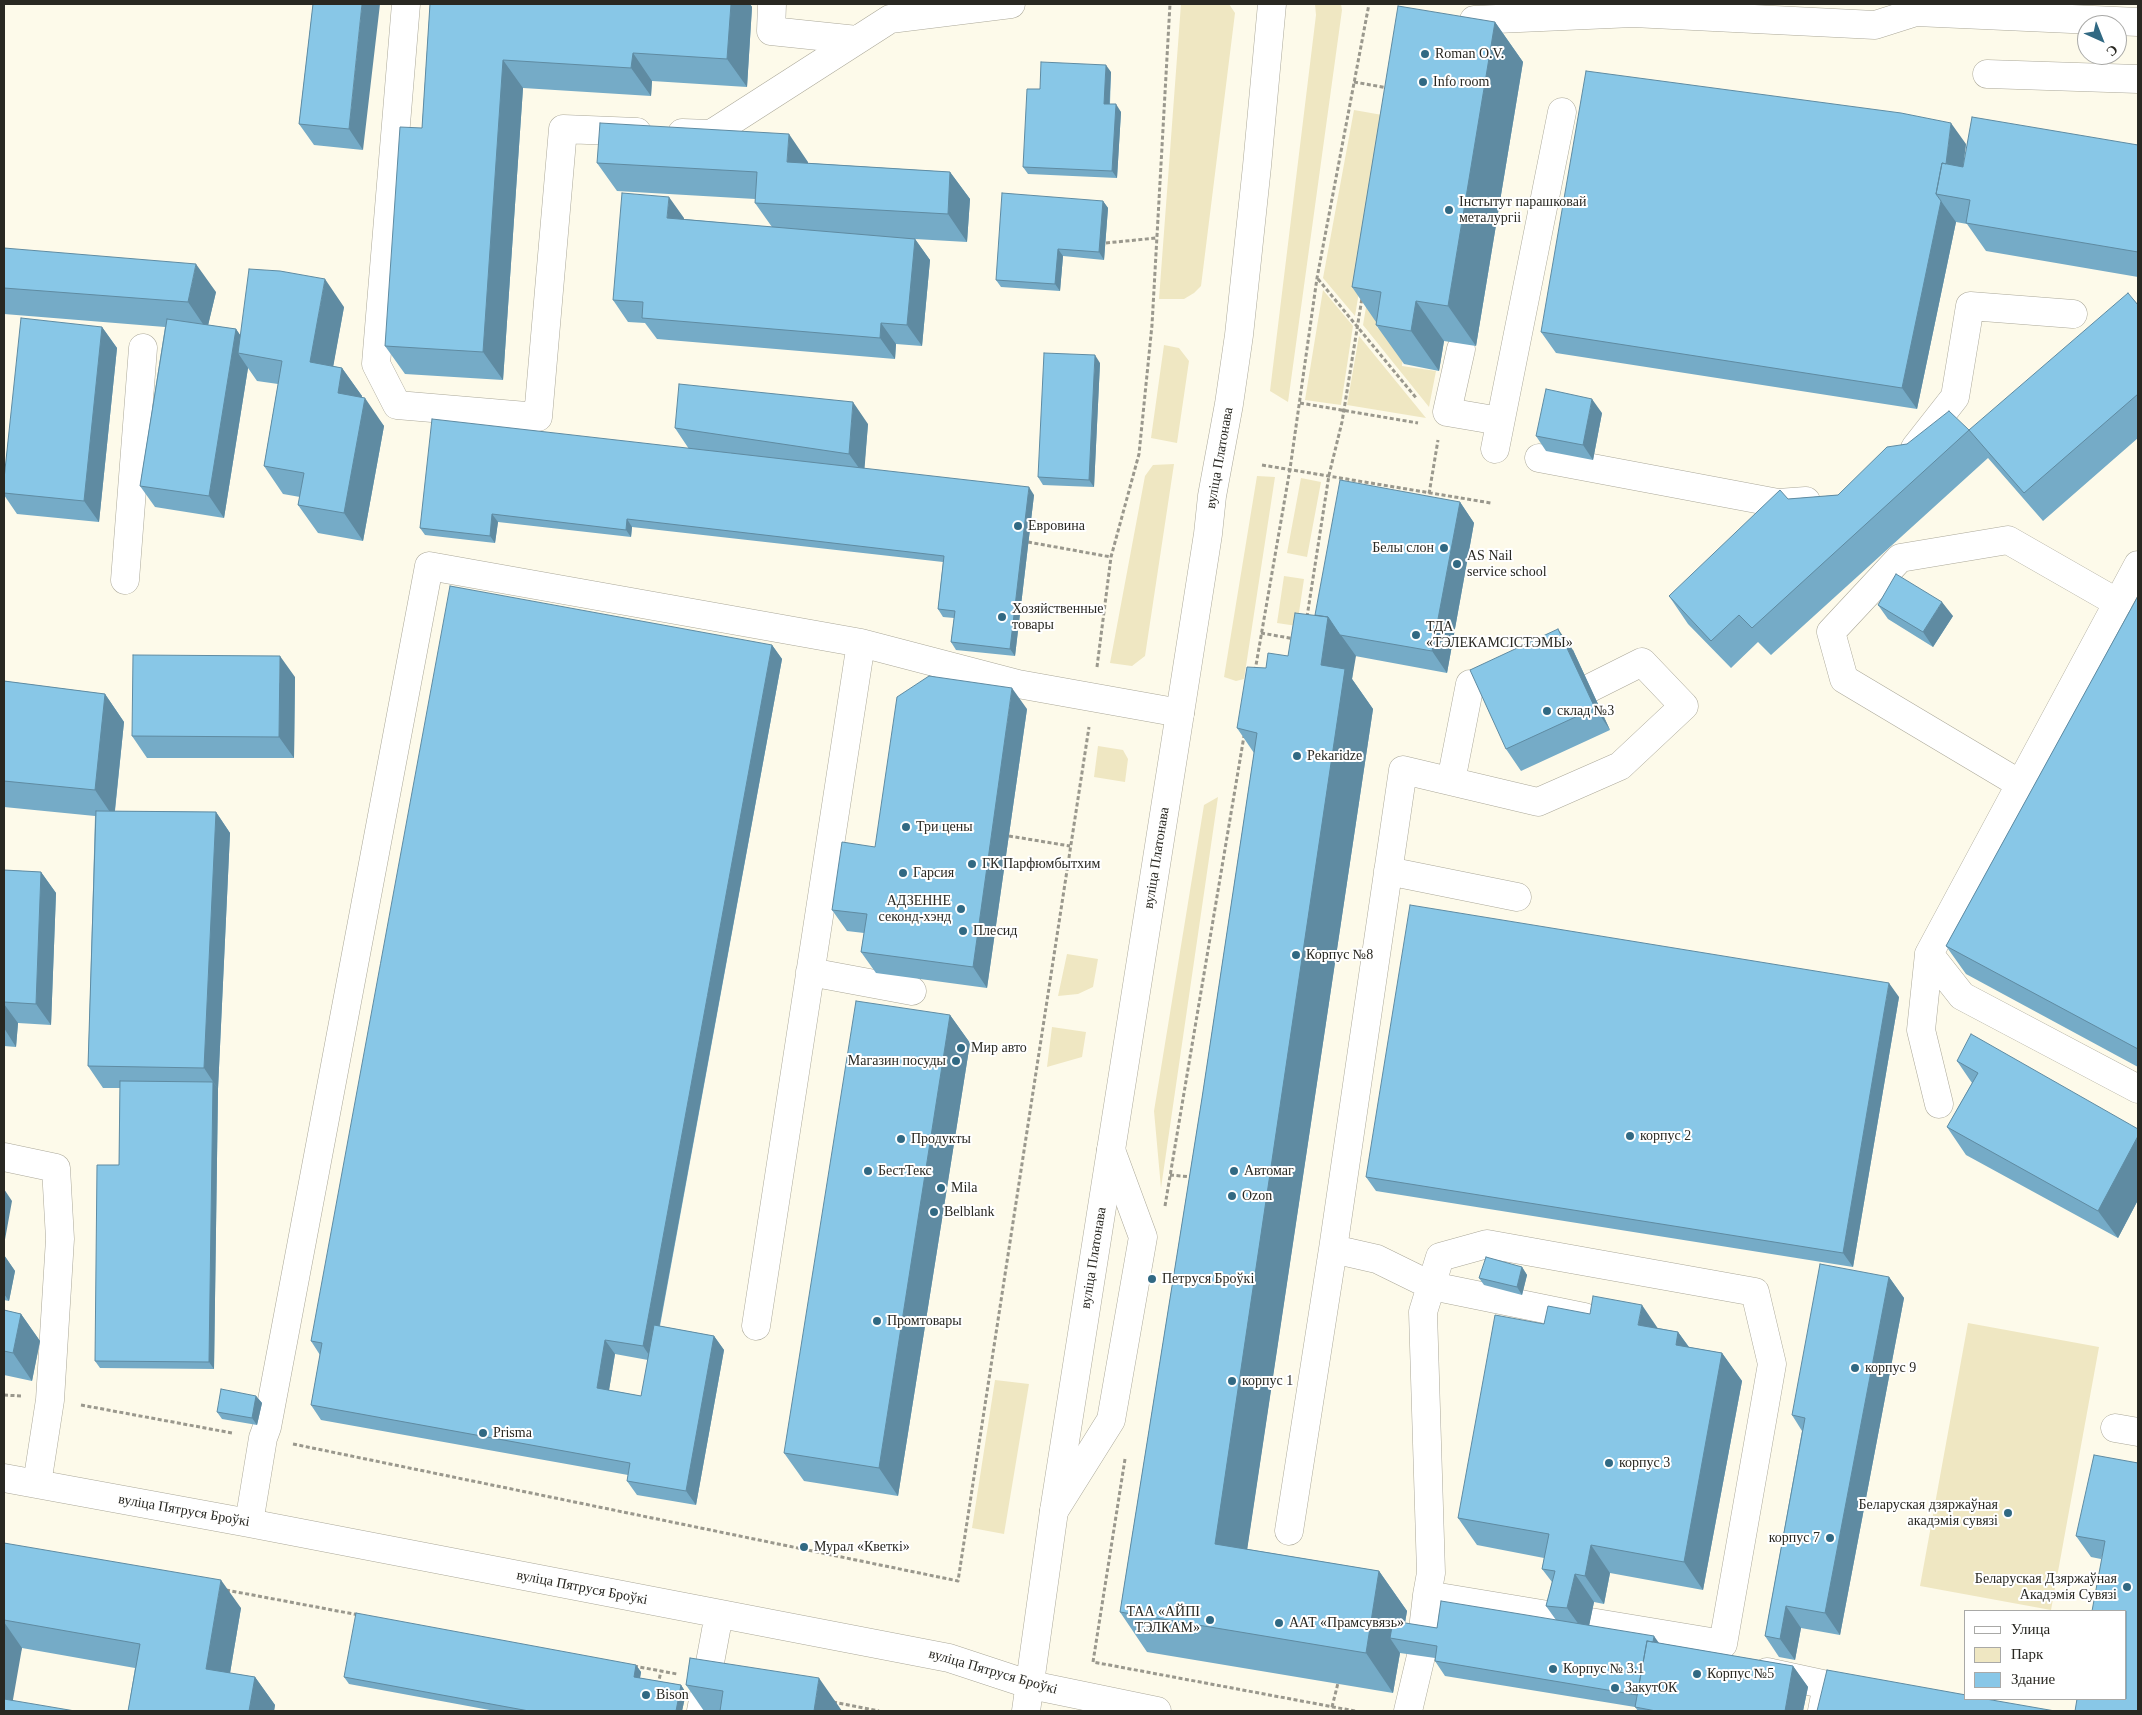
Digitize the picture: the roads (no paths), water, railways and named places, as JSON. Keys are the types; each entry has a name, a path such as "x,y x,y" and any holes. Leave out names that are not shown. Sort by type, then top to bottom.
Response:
{"main road":[{"path":"406,4 376,364 397,406 538,417 563,129 711,134 890,19 1011,4"},
{"path":"772,4 771,30 857,40"},
{"name":"вуліца Платонава","path":"1028,1698 1054,1511 1208,534 1212,496 1239,336 1272,4"},
{"path":"1474,20 1633,8 1875,25 1916,12 2138,22"},
{"path":"1987,74 2138,79"},
{"path":"1495,448 1562,112"},
{"path":"1895,464 1916,447 1955,398 1970,306 2073,314"},
{"path":"125,580 143,348"},
{"path":"1461,349 1447,412 1500,421"},
{"path":"1539,458 1778,503 1834,498"},
{"path":"2020,784 1844,679 1832,632 1900,558 2008,540 2118,603"},
{"path":"1939,1104 1921,1030 1930,954 2138,564"},
{"path":"249,1523 263,1438 429,566 861,644 1018,684 1180,713"},
{"path":"756,1326 861,644"},
{"path":"1289,1531 1333,1249 1403,770 1538,802 1620,766 1684,706 1642,662 1590,688"},
{"path":"1450,781 1470,684"},
{"path":"1388,872 1517,897"},
{"path":"1930,954 1962,996 2138,1088"},
{"path":"810,972 912,992"},
{"path":"1054,1511 1111,1420 1143,1237 1111,1150"},
{"path":"4,1157 56,1168 60,1239 50,1400 36,1484"},
{"path":"1408,1711 1421,1647 1431,1573 1423,1312 1440,1257 1487,1244 1755,1292 1772,1364 1723,1644"},
{"path":"1333,1249 1376,1259 1432,1286 1592,1318"},
{"name":"вуліца Пятруся Броўкі","path":"4,1478 249,1523 949,1658 1028,1698 1157,1711"},
{"path":"1427,1595 1723,1644 1748,1668 1827,1686 1822,1711"},
{"path":"701,1711 719,1614"}],"place":[{"name":"Roman O.V.","path":"1425,54"},
{"name":"Info room","path":"1423,82"},
{"name":"Інстытут парашковай металургіі","path":"1449,210"},
{"name":"Евровина","path":"1018,526"},
{"name":"Белы слон","path":"1444,548"},
{"name":"AS Nail service school","path":"1457,564"},
{"name":"Хозяйственные товары","path":"1002,617"},
{"name":"ТДА «ТЭЛЕКАМСІСТЭМЫ»","path":"1416,635"},
{"name":"склад №3","path":"1547,711"},
{"name":"Pekaridze","path":"1297,756"},
{"name":"Три цены","path":"906,827"},
{"name":"ГК Парфюмбытхим","path":"972,864"},
{"name":"Гарсия","path":"903,873"},
{"name":"АДЗЕННЕ секонд-хэнд","path":"961,909"},
{"name":"Плесид","path":"963,931"},
{"name":"Корпус №8","path":"1296,955"},
{"name":"Мир авто","path":"961,1048"},
{"name":"Магазин посуды","path":"956,1061"},
{"name":"корпус 2","path":"1630,1136"},
{"name":"Продукты","path":"901,1139"},
{"name":"БестТекс","path":"868,1171"},
{"name":"Автомаг","path":"1234,1171"},
{"name":"Mila","path":"941,1188"},
{"name":"Ozon","path":"1232,1196"},
{"name":"Belblank","path":"934,1212"},
{"name":"Петруся Броўкі","path":"1152,1279"},
{"name":"Промтовары","path":"877,1321"},
{"name":"корпус 9","path":"1855,1368"},
{"name":"корпус 1","path":"1232,1381"},
{"name":"Prisma","path":"483,1433"},
{"name":"корпус 3","path":"1609,1463"},
{"name":"Беларуская дзяржаўная акадэмія сувязі","path":"2008,1513"},
{"name":"корпус 7","path":"1830,1538"},
{"name":"Мурал «Кветкі»","path":"804,1547"},
{"name":"Беларуская Дзяржаўная Акадэмія Сувязі","path":"2127,1587"},
{"name":"ТАА «АЙПI ТЭЛКАМ»","path":"1210,1620"},
{"name":"ААТ «Прамсувязь»","path":"1279,1623"},
{"name":"Корпус № 3.1","path":"1553,1669"},
{"name":"Корпус №5","path":"1697,1674"},
{"name":"ЗакутОК","path":"1615,1688"},
{"name":"Bison","path":"646,1695"}]}
